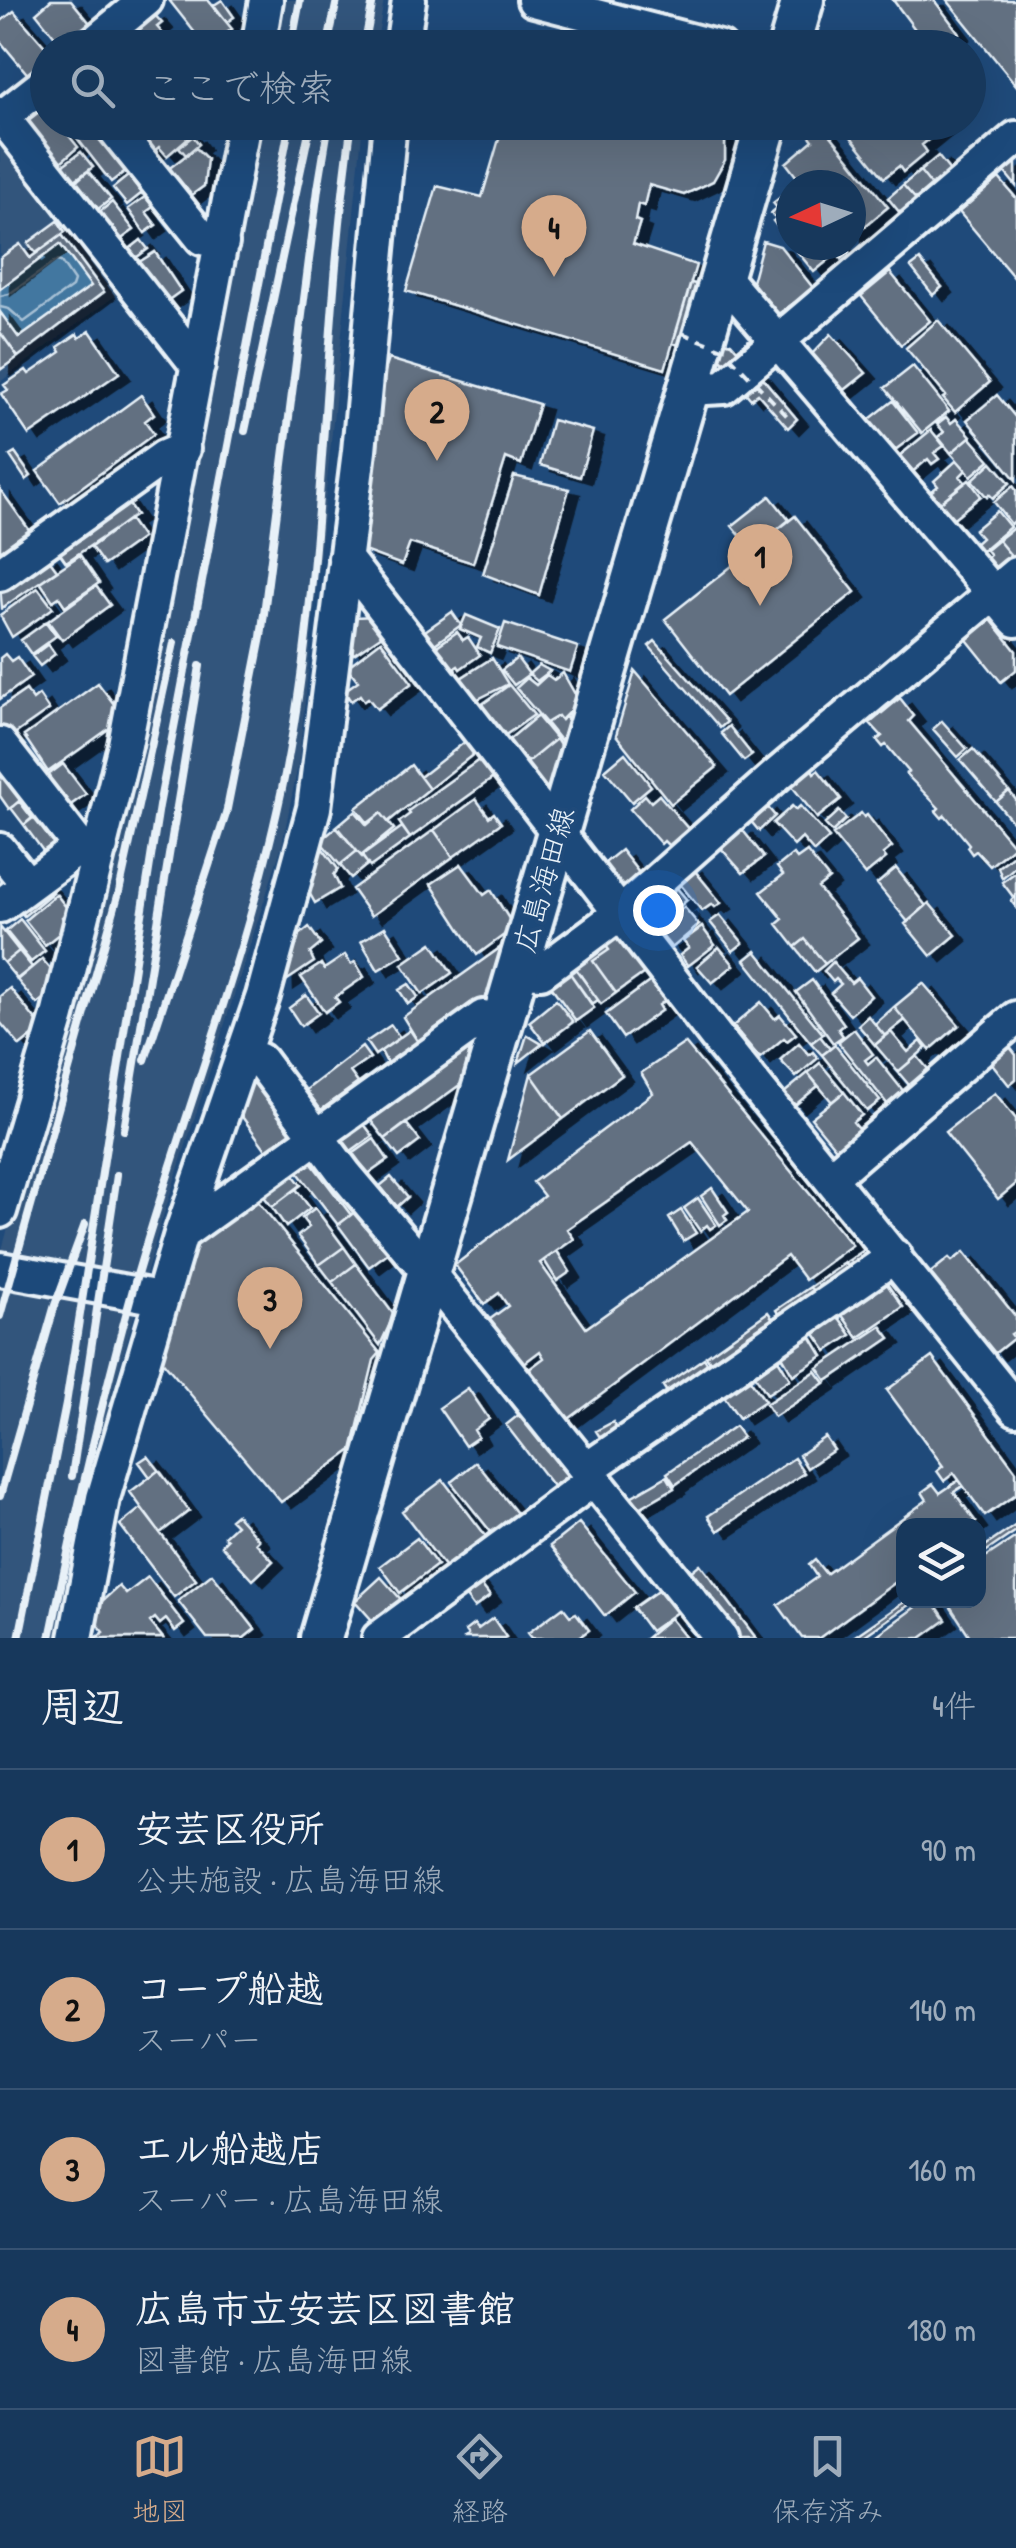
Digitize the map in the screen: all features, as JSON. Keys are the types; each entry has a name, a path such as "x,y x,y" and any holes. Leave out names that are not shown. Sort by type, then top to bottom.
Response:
{"main road":[{"path":"794,30 803,0"},
{"name":"広島海田線","path":"321,1638 762,140"}],"street":[{"path":"110,30 146,0"},
{"path":"261,30 266,0"},
{"path":"405,30 409,0"},
{"path":"534,0 650,30"},
{"path":"30,94 1,116 198,366"},
{"path":"688,389 724,388 1016,138"},
{"path":"123,140 202,238 222,243"},
{"path":"0,1211 58,1016 91,847 183,449 241,140"},
{"path":"76,1638 103,1498 160,1298 263,996 314,808 359,451 388,140"},
{"path":"722,276 1005,583 1016,620"},
{"path":"0,574 164,457 183,449"},
{"path":"345,558 720,1042 1016,1409"},
{"path":"518,970 541,972 622,912 778,774 1005,583"},
{"path":"0,744 91,847"},
{"path":"0,906 91,847"},
{"path":"0,850 28,885"},
{"path":"181,1234 483,1016 502,1020"},
{"path":"831,1177 1016,1018"},
{"path":"243,1053 260,1060 720,1638"},
{"path":"379,1638 590,1475 895,1256"},
{"path":"0,1269 160,1298"}],"path":[{"path":"682,334 723,349 790,419"}],"shaded area":[{"path":"284,0 384,0 379,30 278,30"},
{"path":"0,136 122,291 0,382"},
{"path":"258,140 361,140 299,760 282,845 159,1229 113,1391 60,1638 0,1638 0,1257 135,770 181,553"}],"water":[{"path":"60,244 91,286 19,338 0,312 0,289"}],"building":[{"path":"51,0 71,0 93,27 50,30 36,13"},
{"path":"169,0 208,0 232,29 231,30 193,30"},
{"path":"222,0 234,17 227,22 214,5"},
{"path":"893,0 934,0 957,30 916,30"},
{"path":"947,0 1016,0 1016,85 986,48 986,30 971,30"},
{"path":"14,11 31,30 30,77 0,41 0,22"},
{"path":"154,14 162,23 157,27 160,30 122,30"},
{"path":"30,102 27,134 12,116"},
{"path":"72,140 78,147 54,168 34,143"},
{"path":"79,140 106,140 128,169 111,182"},
{"path":"135,140 185,140 167,156 159,147 148,156"},
{"path":"188,140 199,144 186,155 179,147"},
{"path":"499,140 725,140 725,160 713,181 684,195 649,185 644,206 638,204 635,220 640,222 633,244 696,265 665,369 406,291 437,186 482,197"},
{"path":"813,140 834,140 858,170 791,170 786,163"},
{"path":"853,140 928,140 922,145 927,152 903,172 899,166 884,178"},
{"path":"196,148 207,159 204,186 185,200 163,173"},
{"path":"81,152 93,167 68,185 56,170"},
{"path":"938,156 954,176 936,191 920,171"},
{"path":"1016,157 1016,186 1002,169"},
{"path":"88,171 111,199 93,213 71,186"},
{"path":"920,171 936,191 920,204 903,185"},
{"path":"133,172 143,185 138,188 142,193 127,205 113,188"},
{"path":"999,178 1016,198 1016,280 959,212"},
{"path":"866,180 888,207 866,225"},
{"path":"903,185 920,204 904,218 888,198"},
{"path":"149,194 156,205 146,212 156,225 145,233 128,209"},
{"path":"112,202 134,230 116,243 96,215"},
{"path":"58,221 65,232 36,253 28,243"},
{"path":"62,235 104,292 18,357 0,332 0,312 19,338 91,286 60,244 0,289 0,258 20,244 30,258"},
{"path":"141,240 148,249 133,260 127,251"},
{"path":"763,241 776,245 776,260 791,260 814,289 778,314 752,282"},
{"path":"155,252 181,291 163,304 136,264"},
{"path":"804,260 829,260 814,272"},
{"path":"920,260 942,287 933,295 911,267"},
{"path":"890,272 930,321 901,345 861,296"},
{"path":"691,283 700,285 687,330 731,343 737,350 751,338 733,316 740,310 766,340 746,358 797,419 788,428 758,394 751,399 744,391 748,386 720,358 673,343"},
{"path":"938,320 990,382 955,412 906,348"},
{"path":"90,331 119,373 29,435 1,394 8,390 4,385 26,370 29,374 61,352 58,347 77,334 79,338"},
{"path":"0,332 18,357 0,370"},
{"path":"831,334 866,373 841,393 810,356"},
{"path":"389,359 539,404 521,464 506,458 473,563 410,543 402,565 361,550 376,398"},
{"path":"913,366 949,411 922,433 885,388"},
{"path":"141,395 154,414 145,421 154,434 60,503 37,471"},
{"path":"997,395 1016,418 1016,480 967,420"},
{"path":"893,401 918,433 891,453 866,422"},
{"path":"946,417 951,423 956,419 971,436 951,453 938,437 944,432 937,424"},
{"path":"552,420 593,431 580,477 540,465"},
{"path":"931,430 944,446 934,453 939,459 932,464 928,459 911,473 898,457"},
{"path":"970,437 990,460 971,476 951,453"},
{"path":"15,453 31,476 26,480 10,456"},
{"path":"957,460 966,470 960,476 965,482 937,505 928,494 938,486 934,481"},
{"path":"992,462 1010,483 993,498 989,494 987,497 972,480"},
{"path":"514,476 569,489 539,595 483,574"},
{"path":"969,480 981,496 950,521 937,505"},
{"path":"1013,486 1016,520 1011,524 994,502"},
{"path":"0,489 32,534 0,557"},
{"path":"770,496 789,520 752,550 732,526"},
{"path":"124,497 136,515 66,562 54,545"},
{"path":"997,511 1010,527 979,553 973,545 981,538 974,530"},
{"path":"795,516 855,592 725,696 665,619"},
{"path":"129,519 142,538 104,565 91,547"},
{"path":"1016,526 1016,557 1014,559 998,540"},
{"path":"998,540 1016,562 996,578 983,562 990,555 986,550"},
{"path":"46,555 57,570 2,608 0,586"},
{"path":"80,555 99,583 65,606 59,597 53,601 40,582"},
{"path":"96,586 110,605 62,640 48,621"},
{"path":"38,588 53,608 12,637 0,615"},
{"path":"452,612 461,625 432,646 422,633"},
{"path":"466,615 500,629 490,653 477,647 481,638 460,629"},
{"path":"374,616 385,633 354,654 348,647 355,617"},
{"path":"989,617 1016,651 1016,670 1001,682 964,636"},
{"path":"46,622 56,636 31,654 21,640"},
{"path":"505,623 578,647 570,672 497,647"},
{"path":"457,632 463,640 468,637 480,655 450,671 434,648"},
{"path":"381,641 412,683 377,709 360,695 351,701 344,691 358,681 347,667"},
{"path":"655,641 727,722 720,728 649,646"},
{"path":"48,644 55,654 40,666 32,656"},
{"path":"5,654 11,661 17,657 31,677 0,699 0,658"},
{"path":"492,658 508,684 472,702 458,680"},
{"path":"517,658 529,674 514,685 502,670"},
{"path":"539,665 550,671 537,681 529,674"},
{"path":"635,671 717,767 671,804 616,735"},
{"path":"563,673 576,696 576,705 561,720 558,716 546,723 516,688 527,678 536,685 547,675 554,680"},
{"path":"98,683 120,712 114,725 48,772 24,736"},
{"path":"509,685 534,715 504,736 481,705"},
{"path":"26,690 33,700 39,695 49,710 9,738 0,724 0,708"},
{"path":"900,698 914,716 909,721 1014,846 990,866 976,851 972,854 969,844 945,815 942,818 936,811 939,808 906,774 909,772 877,740 882,736 870,723"},
{"path":"537,716 556,739 523,766 505,743"},
{"path":"558,716 561,720 565,716 570,723 563,744 546,723"},
{"path":"942,721 967,749 958,757 933,729"},
{"path":"729,726 752,755 744,761 721,733"},
{"path":"556,739 563,750 548,793 538,789 523,766"},
{"path":"466,741 475,753 429,789 420,777"},
{"path":"973,749 1009,791 996,802 960,760"},
{"path":"625,753 651,786 632,802 605,770"},
{"path":"483,757 496,776 410,838 399,822 410,814 408,811"},
{"path":"63,764 86,794 65,809 43,779"},
{"path":"0,765 32,792 9,809 0,796"},
{"path":"411,765 429,789 388,822 381,813 368,823 356,808"},
{"path":"812,769 814,773 818,770 841,799 817,818 791,785"},
{"path":"1009,791 1016,800 1016,826 996,802"},
{"path":"645,795 651,802 659,795 690,831 671,848 664,841 661,844 630,809"},
{"path":"476,799 489,817 494,813 501,823 453,857 434,830"},
{"path":"19,801 32,818 24,825 11,808"},
{"path":"765,804 775,816 759,831 749,819"},
{"path":"792,806 796,810 800,806 829,838 814,852 802,838 794,846 773,823"},
{"path":"46,808 72,843 49,859 24,825"},
{"path":"355,811 367,825 381,813 394,829 361,856 336,827"},
{"path":"839,811 846,819 832,832 825,824"},
{"path":"861,813 867,815 892,847 883,854 886,858 865,875 833,835"},
{"path":"337,827 357,851 340,865 320,841"},
{"path":"402,827 410,838 370,867 362,856"},
{"path":"741,828 764,857 743,873 719,846"},
{"path":"434,830 453,857 371,916 352,889"},
{"path":"317,841 338,869 334,875 340,888 315,903 305,885"},
{"path":"621,850 643,878 623,894 601,866"},
{"path":"357,851 368,864 351,878 340,865"},
{"path":"807,852 829,879 818,888 858,938 825,964 805,939 795,947 777,924 783,919 761,892 783,875 777,867 793,854 797,859"},
{"path":"1016,853 1016,866 1002,878 998,867"},
{"path":"461,864 484,895 491,890 511,922 504,935 477,955 431,884"},
{"path":"691,866 721,903 702,911 675,878"},
{"path":"896,868 926,906 908,922 877,884"},
{"path":"1016,872 1016,907 1002,882"},
{"path":"43,880 53,892 24,916 14,904"},
{"path":"671,881 687,900 656,926 641,908"},
{"path":"56,894 69,911 62,917 65,929 45,945 25,920"},
{"path":"929,903 956,935 931,956 905,924"},
{"path":"684,907 699,925 672,948 662,936 672,927 667,921"},
{"path":"720,915 743,943 733,951 710,922"},
{"path":"20,919 45,951 31,962 6,931"},
{"path":"0,927 19,951 4,963 0,958"},
{"path":"309,927 321,944 310,953 314,962 283,983 282,958 294,949 290,943"},
{"path":"385,927 403,955 378,970 361,941"},
{"path":"617,927 647,971 616,993 593,961 609,950 601,939"},
{"path":"702,927 715,945 688,966 680,955 689,948 683,941"},
{"path":"601,939 609,950 593,961 616,993 601,1004 570,961"},
{"path":"805,939 825,964 815,972 795,947"},
{"path":"432,943 452,973 422,994 402,964"},
{"path":"504,945 486,1005 422,1048 403,1017"},
{"path":"719,947 734,965 712,983 697,966"},
{"path":"19,951 32,967 17,979 4,963"},
{"path":"756,951 823,1034 811,1043 745,960"},
{"path":"345,955 364,977 335,997 339,1002 325,1012 301,977 321,964 324,969"},
{"path":"42,959 54,973 49,994 37,1004 17,980"},
{"path":"570,960 598,1000 592,1004 564,965"},
{"path":"833,962 851,983 857,978 871,996 850,1015 831,993 841,984 836,979 833,982 824,971"},
{"path":"567,969 594,1008 576,1021 548,982"},
{"path":"652,980 666,1000 659,1005 662,1010 623,1038 606,1014"},
{"path":"812,980 844,1024 838,1029 843,1036 833,1043 796,992"},
{"path":"923,983 959,1025 930,1050 894,1007"},
{"path":"409,984 418,997 408,1004 399,990"},
{"path":"10,988 42,1028 20,1046 0,1022 0,996"},
{"path":"306,995 319,1013 301,1026 289,1008"},
{"path":"556,1000 573,1022 545,1043 529,1022"},
{"path":"761,1002 775,1019 780,1015 796,1034 787,1041 784,1038 760,1058 733,1026"},
{"path":"894,1007 905,1020 885,1036 875,1024"},
{"path":"868,1016 885,1036 875,1045 858,1025"},
{"path":"391,1025 400,1038 375,1055 366,1042"},
{"path":"854,1029 873,1054 865,1060 868,1064 876,1057 908,1097 892,1110 838,1042"},
{"path":"410,1030 422,1048 390,1069 381,1051"},
{"path":"590,1031 622,1075 563,1119 531,1074"},
{"path":"891,1032 908,1052 921,1041 926,1048 898,1072 875,1045"},
{"path":"527,1035 542,1044 518,1063"},
{"path":"820,1036 830,1049 822,1055 811,1043"},
{"path":"477,1038 461,1084 385,1139 365,1113"},
{"path":"685,1043 852,1245 805,1280 787,1256 566,1421 528,1370 544,1358 540,1351 515,1370 482,1325 508,1306 499,1293 484,1304 455,1265 544,1196 533,1182 653,1093 641,1073","holes":["692,1142 748,1212 586,1328 540,1263 574,1239 567,1229"]},
{"path":"799,1043 809,1055 813,1052 818,1058 796,1077 780,1060"},
{"path":"835,1045 880,1101 867,1111 822,1055"},
{"path":"1009,1046 1016,1055 1016,1079 1009,1085 990,1061"},
{"path":"362,1047 370,1058 350,1072 358,1083 321,1110 306,1090"},
{"path":"917,1056 933,1075 914,1091 898,1072"},
{"path":"820,1063 844,1092 832,1102 808,1073"},
{"path":"256,1072 295,1133 269,1154 235,1107 242,1085"},
{"path":"808,1073 818,1086 794,1106 784,1093"},
{"path":"531,1074 563,1119 508,1160"},
{"path":"844,1092 862,1115 853,1122 862,1133 839,1152 811,1118"},
{"path":"995,1093 1016,1119 1016,1184 998,1199 945,1132"},
{"path":"360,1119 373,1136 344,1157 332,1140"},
{"path":"406,1123 420,1141 399,1157 385,1139"},
{"path":"374,1139 388,1160 361,1179 347,1158"},
{"path":"306,1156 351,1215 338,1225 293,1166"},
{"path":"292,1173 301,1185 272,1207 263,1195"},
{"path":"391,1177 408,1197 397,1207 380,1186"},
{"path":"712,1188 728,1212 724,1215 727,1220 720,1225 701,1196"},
{"path":"296,1189 310,1208 286,1227 272,1207"},
{"path":"252,1194 380,1353 374,1360 352,1450 281,1502 160,1358 186,1247"},
{"path":"698,1198 716,1225 710,1229 707,1225 700,1231 684,1208"},
{"path":"361,1207 393,1249 369,1267 338,1225"},
{"path":"315,1208 344,1247 319,1265 298,1236 309,1227 302,1218"},
{"path":"681,1210 696,1233 683,1241 669,1218"},
{"path":"873,1244 881,1257 854,1275 845,1263"},
{"path":"344,1247 356,1264 332,1282 319,1265"},
{"path":"557,1251 570,1272 557,1281 544,1260"},
{"path":"964,1252 1016,1317 1016,1331 1011,1334 1014,1338 994,1354 929,1274"},
{"path":"845,1263 854,1275 819,1299 810,1287"},
{"path":"356,1264 394,1315 380,1345 332,1282"},
{"path":"882,1277 903,1307 858,1338 837,1308"},
{"path":"810,1287 819,1299 784,1323 776,1310"},
{"path":"768,1312 778,1326 716,1370 706,1356"},
{"path":"835,1312 851,1335 827,1351 811,1328"},
{"path":"881,1326 890,1338 827,1381 818,1368"},
{"path":"808,1331 823,1356 793,1375 778,1349"},
{"path":"932,1357 1016,1471 1016,1494 985,1516 954,1473 944,1481 937,1471 943,1466 887,1390"},
{"path":"704,1358 713,1372 672,1400 663,1386"},
{"path":"778,1359 790,1379 767,1394 754,1374"},
{"path":"816,1371 825,1383 774,1417 766,1404"},
{"path":"746,1374 765,1401 739,1418 721,1392"},
{"path":"468,1388 489,1419 474,1430 478,1437 465,1446 439,1408"},
{"path":"521,1413 571,1478 556,1490 506,1425"},
{"path":"613,1422 621,1436 605,1445 596,1431"},
{"path":"735,1426 743,1437 675,1485 667,1473"},
{"path":"825,1437 834,1450 807,1468 799,1455"},
{"path":"148,1456 159,1470 150,1477 139,1462"},
{"path":"794,1458 804,1473 718,1531 708,1516"},
{"path":"476,1462 520,1517 495,1537 451,1482"},
{"path":"159,1470 189,1511 160,1533 130,1492"},
{"path":"667,1476 674,1488 636,1510 629,1498"},
{"path":"443,1480 489,1540 448,1571 402,1511"},
{"path":"959,1480 963,1486 954,1492 973,1518 902,1518 927,1500 922,1492 933,1484 940,1493"},
{"path":"141,1508 196,1580 174,1597 120,1525"},
{"path":"236,1514 273,1561 253,1580 221,1545 236,1525 230,1519"},
{"path":"579,1523 635,1592 605,1616 550,1546"},
{"path":"896,1523 896,1582 819,1638 802,1638 778,1605 817,1577 809,1565 815,1560 826,1574"},
{"path":"1016,1525 1016,1531 986,1552 986,1546"},
{"path":"1016,1537 1016,1638 971,1638 951,1608 986,1608 986,1557"},
{"path":"417,1538 437,1565 400,1593 380,1566"},
{"path":"700,1564 756,1638 730,1638 684,1577"},
{"path":"212,1574 255,1629 244,1638 207,1638 178,1601"},
{"path":"148,1577 184,1624 175,1631 166,1619 160,1624 155,1618 150,1622 163,1638 96,1638 104,1632 94,1620 101,1602 119,1586 126,1594"},
{"path":"381,1577 405,1604 379,1628 355,1601"},
{"path":"475,1577 490,1596 474,1608 460,1589"},
{"path":"667,1584 684,1607 650,1631 633,1608"},
{"path":"563,1607 570,1616 576,1613 589,1630 578,1638 532,1638 528,1633"},
{"path":"896,1608 904,1608 861,1638 852,1638"},
{"path":"914,1608 938,1608 946,1620 921,1638 873,1638"},
{"path":"493,1618 506,1637 465,1638 465,1631 474,1624 478,1629"},
{"path":"670,1618 686,1638 646,1638"}],"railway":[{"path":"294,30 300,0"},
{"path":"331,30 337,0"},
{"path":"367,30 373,0"},
{"path":"19,1638 66,1404 159,806 287,140"},
{"path":"245,431 307,140"},
{"path":"145,1060 226,814 261,637 326,140"},
{"path":"50,1638 121,1332 253,905 285,774 309,612 334,285 350,140"},
{"path":"0,1316 119,892 174,643"},
{"path":"124,1130 200,666"},
{"path":"72,1476 117,1175"},
{"path":"0,1496 54,1308 85,1224"}],"place":[{"name":"広島市立安芸区図書館","path":"554,277"},
{"name":"コープ船越","path":"437,461"},
{"name":"安芸区役所","path":"760,606"},
{"name":"エル船越店","path":"270,1349"}]}
